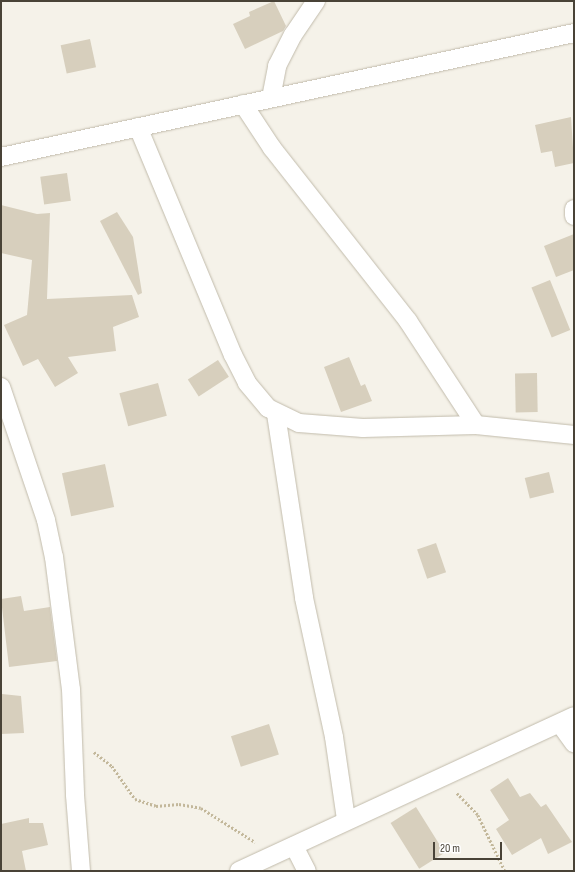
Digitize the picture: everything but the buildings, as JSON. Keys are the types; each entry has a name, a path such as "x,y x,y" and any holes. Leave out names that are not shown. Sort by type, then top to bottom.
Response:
{"street":[{"path":"271,98 277,66 293,35 316,1"},
{"path":"1,157 574,33"},
{"path":"243,104 272,148 408,321 476,425"},
{"path":"138,127 233,355 254,394 276,414 299,423 363,428 476,425 574,436"},
{"path":"574,209 574,216"},
{"path":"1,387 46,520 54,557 71,689 74,735 75,795 81,871"},
{"path":"276,414 304,598 334,737 346,819"},
{"path":"239,871 294,846 346,819 567,720 574,743"},
{"path":"294,846 307,871"}],"path":[{"path":"74,735 112,766 135,799 156,806 179,804 201,808 275,855"},
{"path":"437,779 465,798 478,815 505,871"}]}
